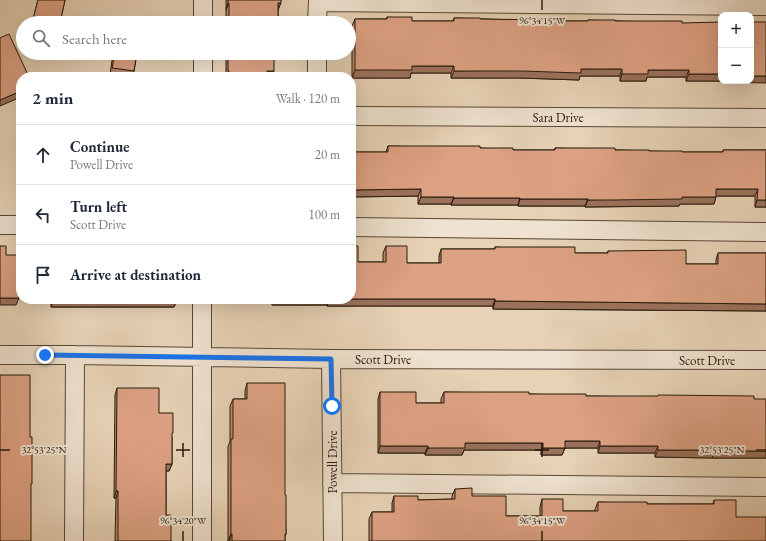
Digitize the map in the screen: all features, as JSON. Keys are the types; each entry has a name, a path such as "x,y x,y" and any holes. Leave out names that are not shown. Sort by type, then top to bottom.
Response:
{"street":[{"path":"203,0 203,16"},
{"path":"318,16 318,1 766,6"},
{"path":"202,72 203,60"},
{"path":"317,60 317,72"},
{"name":"Sara Drive","path":"356,116 766,118"},
{"path":"0,225 16,225"},
{"path":"356,227 766,232"},
{"path":"202,304 202,541"},
{"name":"Scott Drive","path":"0,355 331,359 766,360"},
{"path":"74,541 75,355"},
{"name":"Powell Drive","path":"331,359 333,541"},
{"path":"332,483 766,487"}],"building":[{"path":"38,0 65,0 62,16 34,16"},
{"path":"228,0 281,0 281,3 278,3 278,16 229,16"},
{"path":"412,17 412,21 454,21 454,18 480,18 548,21 615,20 682,21 682,23 718,22 718,74 689,74 689,70 648,70 648,74 622,74 622,69 581,69 581,73 454,71 454,66 412,66 412,70 355,70 356,19"},
{"path":"754,22 766,22 766,76 754,76"},
{"path":"9,34 16,49 16,60 21,60 27,72 16,72 16,93 0,100 0,38"},
{"path":"114,60 136,60 134,71 112,68"},
{"path":"228,60 274,60 274,71 228,71"},
{"path":"388,146 480,146 480,148 513,148 513,150 615,148 615,150 682,152 766,150 766,200 757,200 758,189 716,189 716,197 615,200 421,197 421,189 356,190 356,152 388,152"},
{"path":"0,246 6,246 6,255 16,255 16,298 0,298"},
{"path":"356,246 358,246 358,262 386,262 386,246 407,246 407,263 441,263 441,249 495,249 495,247 575,247 575,253 686,250 686,264 718,264 718,253 766,253 766,304 495,301 495,299 356,299"},
{"path":"0,375 30,375 30,437 32,437 31,541 0,541"},
{"path":"247,383 285,383 285,541 232,541 231,439 233,439 233,399 247,399"},
{"path":"117,388 159,388 159,413 173,413 172,464 166,464 166,515 171,515 171,541 118,541 118,491 116,491"},
{"path":"380,392 416,392 416,403 444,403 444,392 529,392 529,394 586,394 586,396 754,396 754,399 766,399 766,451 658,450 658,446 600,446 600,441 565,441 565,448 543,448 543,443 465,443 465,448 380,446"},
{"path":"472,488 472,496 506,496 506,516 542,516 542,499 563,499 563,511 598,511 598,502 714,504 714,500 736,500 736,517 766,517 766,541 372,541 372,512 394,512 394,496 418,496 418,500 455,499 455,489"}],"route":[{"path":"45,355 331,359 332,406"}]}
